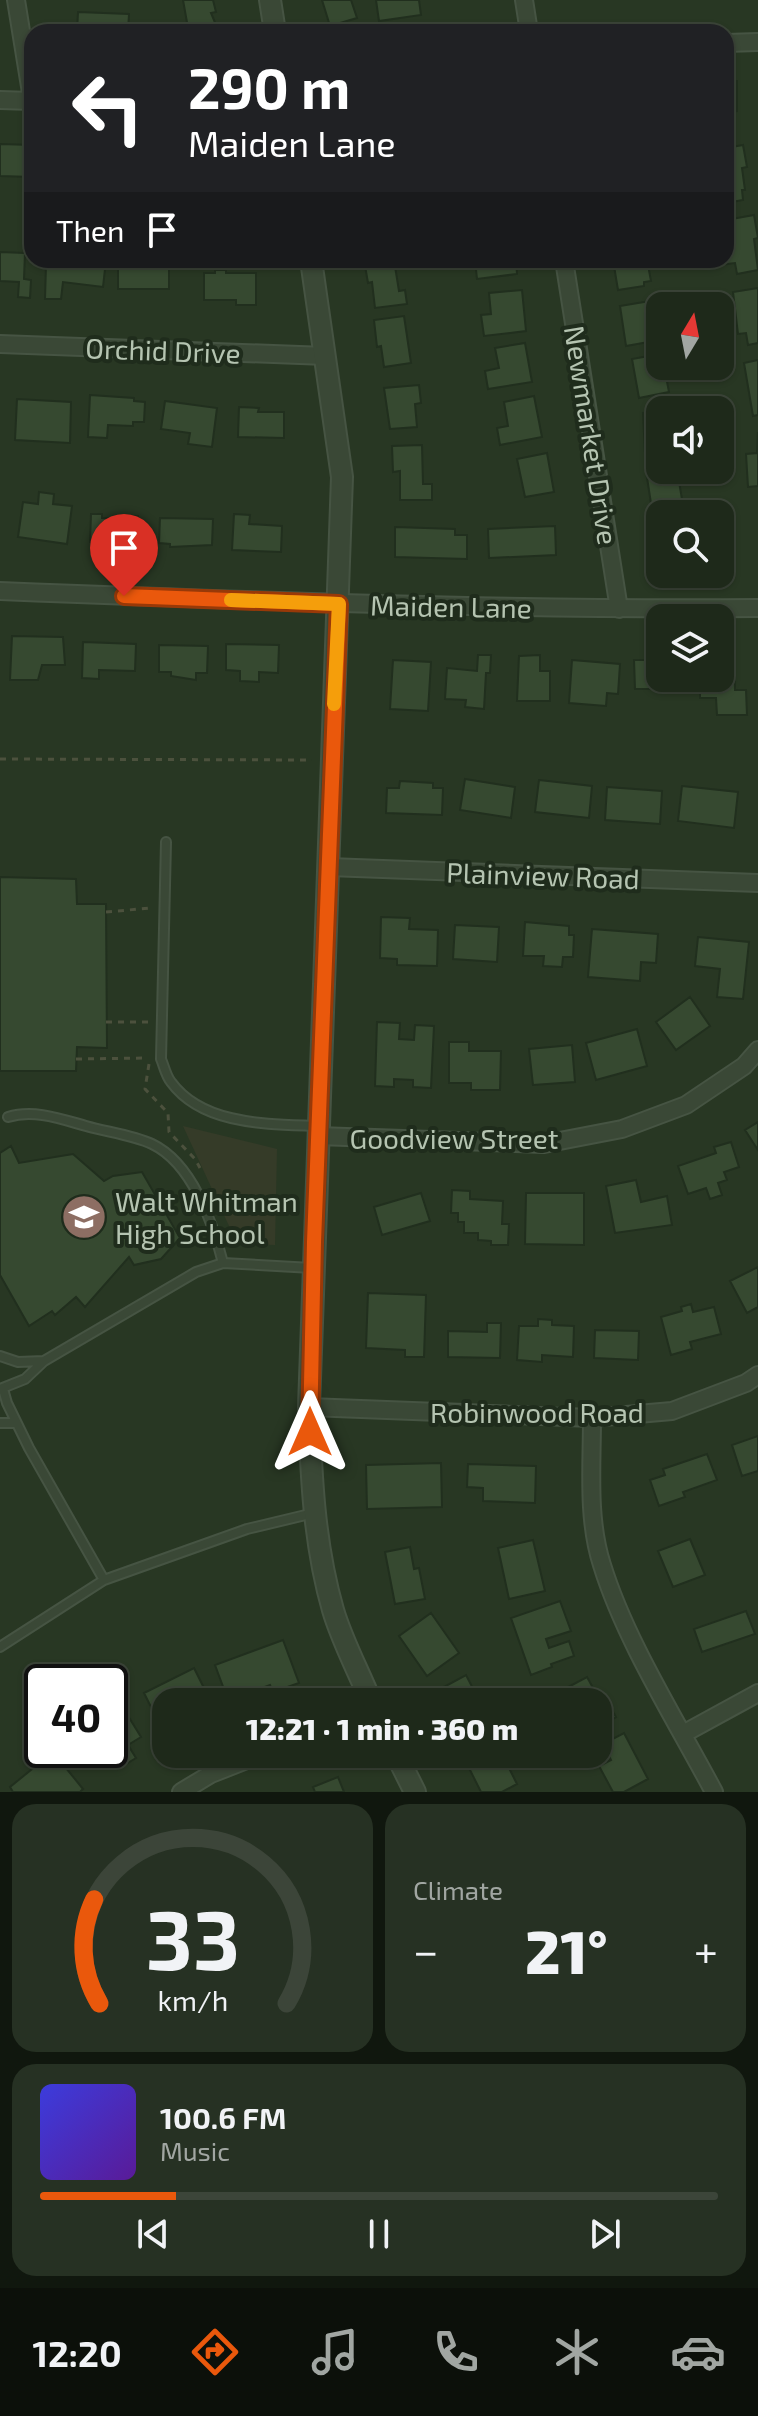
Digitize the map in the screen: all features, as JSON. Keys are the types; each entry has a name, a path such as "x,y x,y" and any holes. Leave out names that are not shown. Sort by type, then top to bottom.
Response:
{"street":[{"path":"16,0 24,50"},
{"path":"270,0 274,24"},
{"path":"524,0 528,24"},
{"path":"734,43 758,42"},
{"path":"0,100 24,100"},
{"path":"312,268 342,477 313,1268 309,1407 311,1480 321,1558 334,1613 365,1688"},
{"name":"Newmarket Drive","path":"565,268 619,609"},
{"name":"Orchid Drive","path":"0,344 326,356"},
{"name":"Maiden Lane","path":"0,591 339,604 758,608"},
{"name":"Plainview Road","path":"329,867 758,883"},
{"name":"Goodview Street","path":"318,1131 544,1144 622,1129 686,1105 744,1066 758,1050"},
{"name":"Robinwood Road","path":"309,1407 592,1418 672,1411 746,1383 758,1375"},
{"path":"592,1418 593,1510 601,1564 626,1627 714,1792"},
{"path":"683,1734 758,1693"},
{"path":"181,1792 226,1768"},
{"path":"403,1768 415,1792"}],"lane":[{"path":"166,842 161,1059 169,1080 184,1097 230,1118 318,1131"},
{"path":"8,1117 21,1113 53,1117 151,1144 173,1158 211,1219 223,1263"},
{"path":"104,1580 16,1423 2,1389 25,1379 44,1361 185,1276 223,1263 313,1268"},
{"path":"0,1356 18,1362 44,1361"},
{"path":"0,1423 16,1423"},
{"path":"0,1647 104,1580 247,1529 315,1513"}],"path":[{"path":"0,759 333,760"},
{"path":"106,912 151,908"},
{"path":"106,1022 153,1022"},
{"path":"76,1059 152,1058 145,1089 168,1113 169,1132 195,1159 200,1169"}],"green space":[{"path":"183,1126 277,1149 275,1245 242,1244 235,1239"}],"building":[{"path":"183,0 213,0 216,12 211,13 216,24 187,24"},
{"path":"322,0 351,0 357,18 329,24"},
{"path":"376,0 419,0 421,15 379,21"},
{"path":"78,12 129,14 128,24 77,24"},
{"path":"734,81 737,81 737,111 734,111"},
{"path":"0,144 24,145 24,177 0,176"},
{"path":"743,145 747,167 742,168 743,200 734,202 734,147"},
{"path":"754,215 758,270 737,274 734,263 734,219"},
{"path":"0,252 24,253 24,279 31,280 30,298 18,297 19,282 0,281"},
{"path":"46,268 105,268 103,287 63,282 61,299 45,299"},
{"path":"118,268 169,268 169,289 118,289"},
{"path":"365,268 395,268 399,291 405,290 407,304 375,308 372,282 368,283"},
{"path":"476,268 517,268 517,274 477,279"},
{"path":"614,268 649,268 651,281 644,282 644,286 618,290"},
{"path":"215,270 256,273 256,305 236,305 236,300 204,300 204,273 215,273"},
{"path":"758,288 758,343 748,345 746,333 738,334 733,292"},
{"path":"522,290 526,331 484,336 481,315 491,314 489,293"},
{"path":"646,302 646,342 626,346 620,306"},
{"path":"404,316 411,363 384,367 381,346 377,347 374,320"},
{"path":"525,343 532,382 488,389 485,371 499,368 495,348"},
{"path":"646,356 646,380 667,380 669,392 639,398 632,359"},
{"path":"758,360 758,415 753,416 744,363"},
{"path":"419,385 421,403 415,404 417,427 390,429 384,388"},
{"path":"90,395 134,398 134,401 145,402 144,422 133,422 133,426 108,425 107,438 88,437"},
{"path":"534,396 542,437 500,445 497,428 508,426 504,402"},
{"path":"17,399 71,402 70,443 15,440"},
{"path":"165,401 217,408 212,447 188,444 190,433 161,429"},
{"path":"239,407 259,408 258,412 284,412 284,438 238,437"},
{"path":"643,413 646,413 645,453"},
{"path":"758,432 758,486 748,487 746,454 757,453"},
{"path":"422,445 423,484 432,484 432,500 400,500 400,471 393,472 392,446"},
{"path":"547,453 554,492 525,497 517,459"},
{"path":"648,484 679,484 682,500 650,500"},
{"path":"39,492 54,494 53,504 72,506 67,544 18,537 23,502 38,504"},
{"path":"91,514 102,514 102,518 138,516 138,543 90,542"},
{"path":"234,514 250,515 249,524 282,526 281,552 232,550"},
{"path":"160,518 213,519 212,545 170,547 170,544 159,543"},
{"path":"555,526 556,555 489,558 488,529"},
{"path":"395,527 455,529 455,535 467,535 467,559 395,557"},
{"path":"12,636 63,637 65,665 42,665 38,680 10,680"},
{"path":"83,642 136,644 135,671 99,670 99,679 82,678"},
{"path":"226,644 279,645 278,673 259,672 259,682 240,681 240,671 226,670"},
{"path":"159,645 208,646 207,673 196,673 196,680 171,676 171,672 159,672"},
{"path":"734,654 735,690 746,690 747,715 717,715 716,698 700,698 700,692 734,692"},
{"path":"478,655 491,655 490,673 486,673 484,709 465,707 466,700 445,699 447,668 477,671"},
{"path":"540,655 540,671 550,671 550,701 517,701 519,656"},
{"path":"393,660 431,662 428,711 390,709"},
{"path":"572,660 620,664 618,694 607,693 606,706 569,703"},
{"path":"634,660 646,660 646,689 635,689"},
{"path":"465,779 515,787 511,818 460,810"},
{"path":"539,780 592,786 589,818 535,812"},
{"path":"400,781 433,783 433,788 443,788 442,815 386,813 387,788 399,788"},
{"path":"682,786 738,792 734,828 678,821"},
{"path":"607,787 662,791 660,824 605,820"},
{"path":"0,877 76,879 77,904 106,904 107,1048 77,1047 76,1071 0,1071"},
{"path":"381,917 410,918 409,929 438,930 437,966 397,965 397,959 380,958"},
{"path":"525,922 569,926 569,935 574,935 573,957 563,957 562,967 543,966 544,956 523,956"},
{"path":"455,925 499,927 497,962 453,959"},
{"path":"592,929 658,934 656,963 641,962 640,981 588,977"},
{"path":"698,937 749,942 743,999 717,997 720,969 695,966"},
{"path":"690,997 710,1026 676,1050 656,1022"},
{"path":"377,1022 400,1023 399,1039 414,1040 415,1025 434,1026 431,1088 413,1087 413,1080 394,1079 394,1087 375,1086"},
{"path":"637,1029 647,1066 596,1080 586,1043"},
{"path":"449,1042 469,1042 469,1051 501,1051 500,1090 471,1090 471,1083 449,1083"},
{"path":"572,1045 575,1082 533,1085 529,1049"},
{"path":"758,1122 758,1150 745,1130"},
{"path":"731,1142 739,1167 724,1172 727,1180 718,1183 722,1195 710,1199 706,1188 688,1194 678,1166 716,1153 714,1147"},
{"name":"Walt Whitman High School","path":"11,1146 19,1163 73,1154 104,1181 113,1176 142,1172 180,1238 161,1259 134,1265 129,1257 85,1307 76,1297 55,1315 52,1311 29,1326 0,1275 0,1153"},
{"path":"636,1180 641,1202 667,1196 672,1225 615,1233 606,1186"},
{"path":"452,1190 470,1191 470,1199 503,1201 502,1224 509,1224 508,1245 491,1245 491,1241 478,1240 478,1233 464,1233 464,1222 458,1222 458,1213 451,1213"},
{"path":"421,1193 430,1221 382,1235 374,1207"},
{"path":"526,1193 584,1193 584,1245 525,1244"},
{"path":"758,1267 758,1307 747,1313 730,1281"},
{"path":"368,1293 426,1295 424,1357 405,1357 405,1350 366,1348"},
{"path":"691,1304 693,1312 714,1307 721,1334 690,1342 692,1349 671,1355 661,1317 682,1311 681,1307"},
{"path":"538,1319 552,1320 552,1325 574,1326 573,1357 542,1355 542,1362 517,1360 519,1326 538,1326"},
{"path":"487,1323 501,1323 500,1358 448,1357 448,1331 487,1332"},
{"path":"595,1330 639,1331 638,1360 594,1358"},
{"path":"758,1436 758,1471 742,1476 732,1445"},
{"path":"707,1454 717,1480 683,1492 685,1497 659,1506 650,1480 665,1475 663,1469"},
{"path":"441,1463 442,1507 367,1509 366,1465"},
{"path":"468,1464 536,1466 535,1503 483,1501 483,1488 467,1487"},
{"path":"690,1539 705,1575 673,1587 658,1551"},
{"path":"533,1540 545,1591 509,1599 498,1548"},
{"path":"410,1547 414,1569 419,1568 425,1599 395,1604 385,1552"},
{"path":"560,1601 571,1631 546,1639 549,1648 569,1641 574,1656 531,1675 511,1618"},
{"path":"746,1611 755,1634 702,1652 694,1629"},
{"path":"431,1613 459,1653 427,1676 399,1636"},
{"path":"283,1640 299,1683 285,1688 271,1688 270,1685 262,1688 224,1688 215,1665"},
{"path":"194,1668 204,1688 154,1688"},
{"path":"466,1675 473,1688 442,1688"},
{"path":"587,1677 593,1688 566,1688"},
{"path":"152,1689 152,1709 144,1693"},
{"path":"128,1716 141,1737 128,1745"},
{"path":"624,1733 648,1779 624,1792 613,1792 600,1768 612,1768 612,1739"},
{"path":"128,1745 136,1758 128,1763"},
{"path":"33,1768 66,1768 83,1789 80,1792 13,1792 10,1787"},
{"path":"469,1768 509,1768 517,1784 502,1792 481,1792"},
{"path":"338,1777 344,1792 315,1792 313,1787"}],"slow traffic":[{"path":"231,600 339,604 334,704"}],"place":[{"name":"Walt Whitman High School","path":"84,1217"}],"route":[{"path":"124,596 339,604 314,1242 310,1432"}]}
